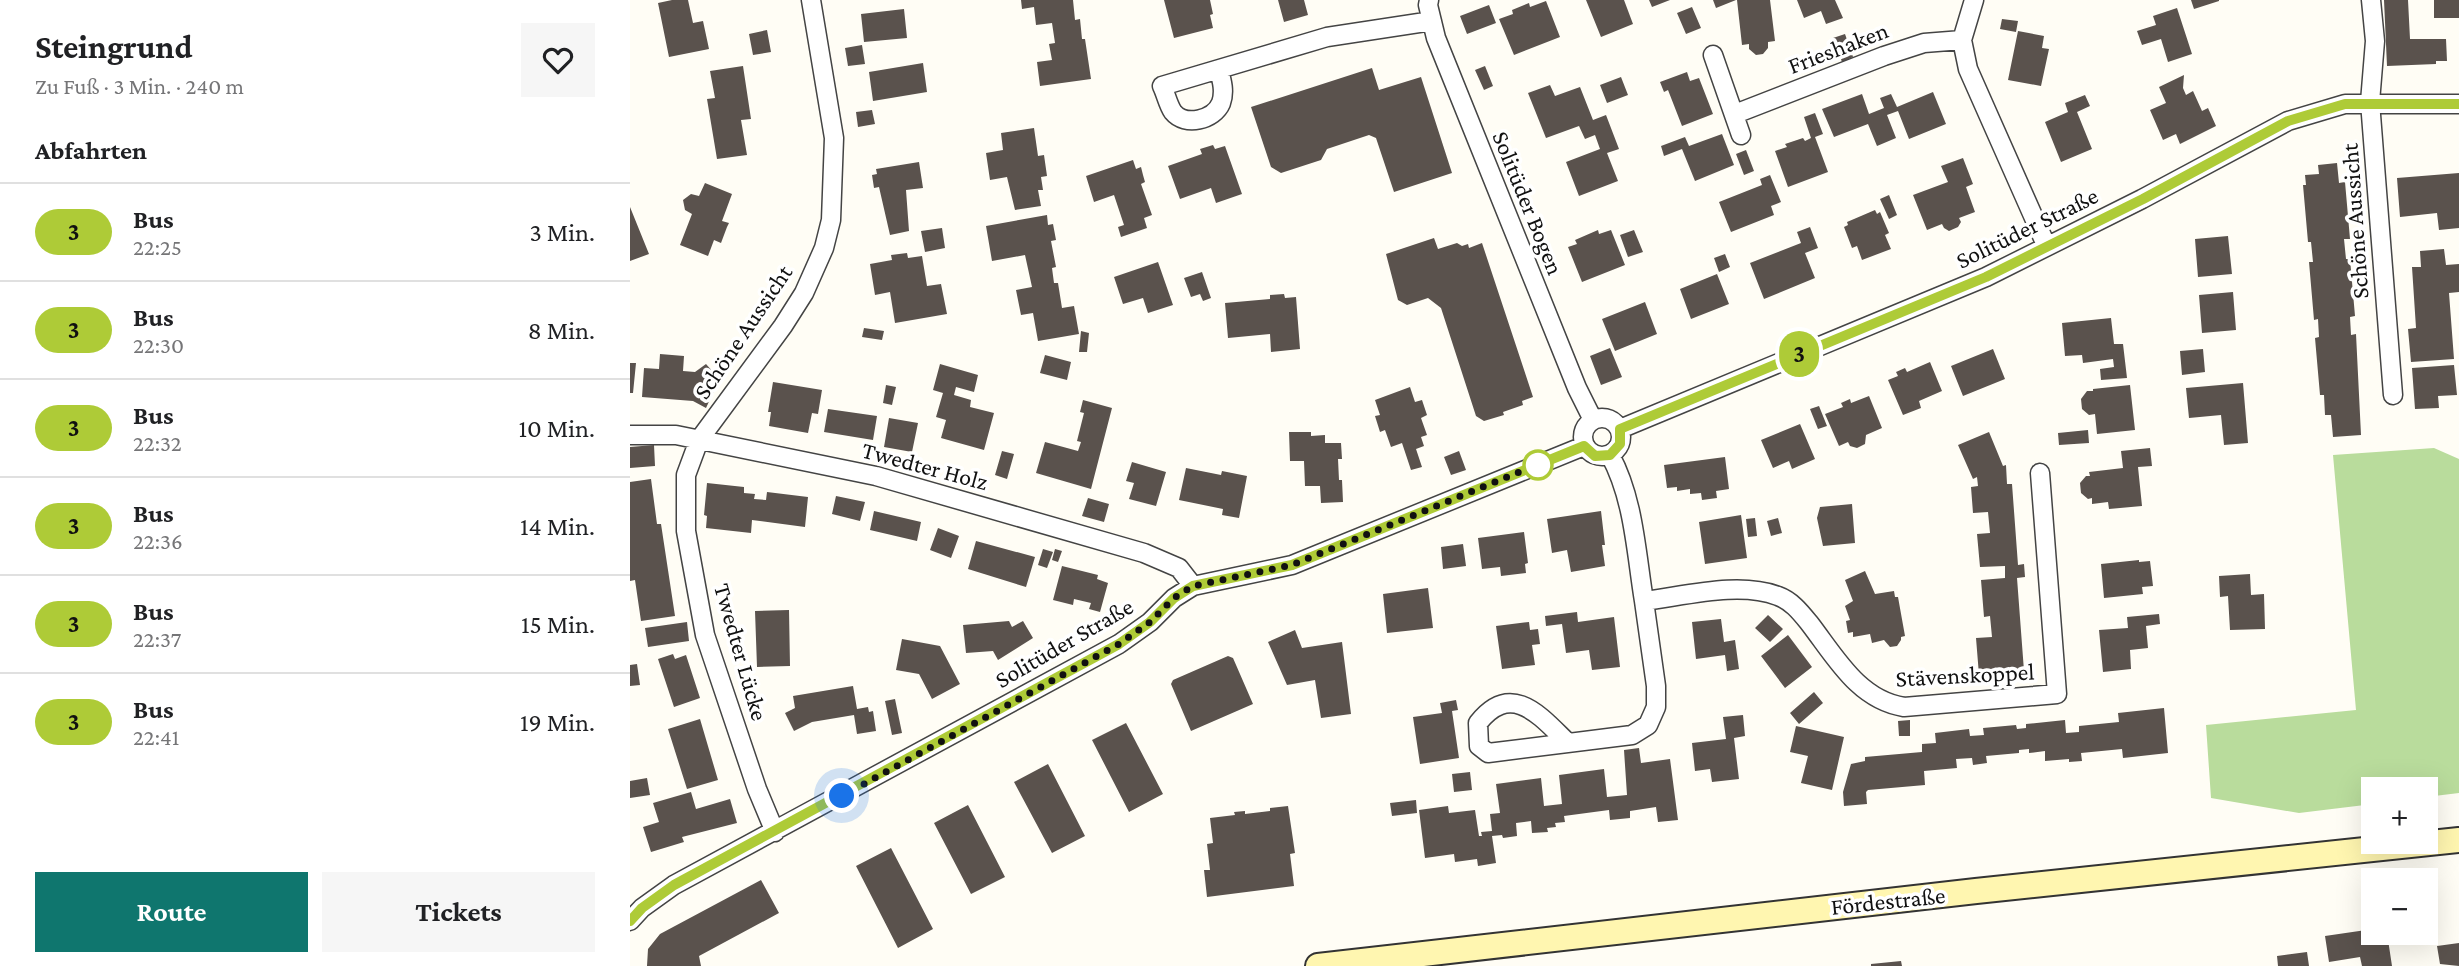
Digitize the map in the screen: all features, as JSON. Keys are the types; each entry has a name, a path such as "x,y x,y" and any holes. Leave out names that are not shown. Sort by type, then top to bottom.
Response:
{"main road":[{"name":"Fördestraße","path":"1318,966 2459,840"}],"street":[{"name":"Schöne Aussicht","path":"699,440 783,326 804,293 824,248 831,220 834,138 811,0"},
{"name":"Solitüder Bogen","path":"1429,0 1441,50 1572,376 1594,420"},
{"path":"1974,0 1962,40 1968,69 2046,245"},
{"name":"Schöne Aussicht","path":"2371,0 2375,41 2370,102 2393,396"},
{"path":"1219,70 1327,37 1432,21"},
{"name":"Frieshaken","path":"1735,114 1884,56 1924,43 1962,40"},
{"path":"1713,55 1741,135"},
{"name":"Solitüder Straße","path":"1620,429 1986,277 2143,199 2288,121 2345,104 2459,104"},
{"path":"1608,419 1620,429 1620,444 1610,455 1595,456 1584,446 1583,431 1594,420 1608,419"},
{"name":"Twedter Holz","path":"630,435 677,435 876,476 1144,552 1179,568 1193,586"},
{"name":"Twedter Lücke","path":"699,440 686,475 686,531 705,635 757,789 775,832"},
{"name":"Solitüder Straße","path":"630,921 642,908 674,885 1119,644 1150,622 1174,598 1193,586 1292,565 1584,446"},
{"path":"1568,743 1530,707 1516,704 1497,707 1478,723 1479,746 1488,752 1568,743 1632,734 1648,725 1656,707 1656,686 1627,496 1620,473 1610,455"},
{"name":"Stävenskoppel","path":"1644,601 1742,589 1781,597 1797,608 1853,679 1871,696 1887,704 1904,707 2057,694 2040,473"}],"green space":[{"path":"2434,448 2459,459 2459,793 2438,796 2438,777 2361,777 2361,805 2299,813 2211,798 2206,725 2356,710 2333,455"}],"building":[{"path":"688,0 693,23 703,21 709,49 669,57 658,3"},
{"path":"1021,0 1073,0 1075,20 1080,19 1082,39 1085,39 1091,79 1040,86 1037,62 1052,60 1049,44 1055,43 1052,23 1036,25 1034,7 1022,9"},
{"path":"1164,0 1210,0 1213,28 1174,38"},
{"path":"1278,0 1304,0 1308,15 1284,22"},
{"path":"1586,0 1624,0 1633,24 1601,37"},
{"path":"1649,0 1670,0 1652,7"},
{"path":"1713,0 1736,0 1716,8"},
{"path":"1737,0 1770,0 1775,41 1768,42 1768,48 1763,54 1756,55 1749,49 1749,44 1742,45"},
{"path":"1797,0 1835,0 1843,18 1826,24 1821,11 1804,18"},
{"path":"2191,0 2219,0 2219,1 2194,9"},
{"path":"2384,0 2408,0 2410,39 2446,39 2447,61 2387,66"},
{"path":"2434,0 2459,0 2459,18 2434,18"},
{"path":"1546,1 1560,37 1514,55 1499,19 1513,14 1512,10 1529,3 1530,7"},
{"path":"1489,5 1496,23 1467,34 1460,16"},
{"path":"1692,7 1701,28 1686,34 1677,13"},
{"path":"2177,8 2192,54 2168,62 2161,39 2142,45 2137,31 2156,25 2153,16"},
{"path":"904,9 907,38 864,42 861,14"},
{"path":"2002,19 2018,21 2016,32 2000,29"},
{"path":"767,30 771,52 753,55 749,34"},
{"path":"2018,31 2044,36 2042,48 2049,49 2041,86 2008,80"},
{"path":"1845,34 1853,57 1842,62 1833,38"},
{"path":"862,45 865,64 848,66 845,48"},
{"path":"923,63 927,92 873,101 869,72"},
{"path":"743,66 751,119 741,120 747,155 717,159 707,99 715,98 710,71"},
{"path":"1485,66 1493,86 1484,90 1475,70"},
{"path":"1372,68 1379,90 1421,77 1452,173 1394,192 1376,138 1369,135 1327,149 1321,160 1281,173 1271,167 1251,107"},
{"path":"1687,72 1690,81 1699,78 1713,114 1682,126 1668,90 1664,92 1660,82"},
{"path":"2184,75 2183,88 2186,95 2193,91 2202,111 2208,108 2216,126 2180,144 2176,134 2163,140 2150,110 2166,103 2159,87"},
{"path":"1621,77 1628,95 1607,103 1600,85"},
{"path":"1550,85 1555,96 1580,87 1593,120 1606,115 1619,149 1607,153 1618,181 1579,196 1566,162 1600,149 1595,135 1585,139 1579,126 1546,138 1528,93"},
{"path":"1933,92 1946,124 1909,139 1898,111 1887,115 1896,138 1877,146 1868,124 1834,137 1822,109 1862,94 1869,114 1884,108 1880,98 1891,94 1897,107"},
{"path":"2085,95 2090,106 2077,112 2092,149 2061,162 2045,122 2068,112 2065,103"},
{"path":"872,110 875,124 858,127 856,112"},
{"path":"1815,113 1823,134 1815,137 1828,172 1788,187 1775,151 1787,147 1785,144 1811,138 1804,117"},
{"path":"1034,128 1038,156 1044,155 1047,176 1041,177 1043,190 1038,190 1041,206 1015,210 1007,177 990,180 986,153 1003,150 1001,133"},
{"path":"1722,134 1734,165 1695,181 1682,149 1664,156 1661,146 1685,137 1689,146"},
{"path":"1213,145 1215,149 1225,146 1242,194 1216,203 1211,188 1180,199 1168,166 1202,154 1200,149"},
{"path":"1746,150 1754,171 1744,175 1736,154"},
{"path":"1963,158 1973,184 1966,187 1975,212 1959,218 1961,222 1958,227 1949,231 1942,224 1927,230 1913,195 1948,182 1941,166"},
{"path":"1133,160 1136,169 1141,167 1145,182 1141,184 1152,215 1144,218 1147,228 1121,237 1118,227 1124,225 1114,195 1094,202 1086,176"},
{"path":"919,162 923,188 906,190 909,231 890,235 879,187 874,188 872,175 877,174 876,169"},
{"path":"2337,163 2339,183 2345,182 2350,239 2344,239 2346,259 2350,259 2355,316 2350,317 2351,335 2356,334 2361,435 2333,437 2331,415 2325,415 2324,395 2320,395 2315,338 2319,337 2318,319 2314,320 2309,262 2313,262 2311,242 2308,242 2303,185 2306,185 2305,175 2319,174 2318,165"},
{"path":"2459,173 2459,228 2439,230 2437,213 2400,217 2397,178"},
{"path":"1770,175 1781,202 1771,206 1774,215 1731,232 1719,202 1762,185 1760,179"},
{"path":"705,183 732,194 722,221 729,223 721,243 714,240 708,256 680,245 692,214 685,210 683,200 691,194 699,196"},
{"path":"1889,195 1897,215 1889,219 1880,199"},
{"path":"630,207 649,254 630,261"},
{"path":"1875,210 1877,214 1880,212 1889,233 1885,235 1891,249 1862,260 1857,246 1852,248 1844,227 1848,225 1847,222"},
{"path":"1047,215 1048,225 1053,224 1056,240 1051,241 1056,267 1052,268 1054,283 1058,283 1062,308 1074,306 1079,334 1038,341 1033,313 1021,315 1016,290 1032,287 1025,255 992,261 986,226"},
{"path":"1810,227 1818,248 1805,253 1815,278 1764,299 1750,263 1801,243 1797,232"},
{"path":"942,228 945,248 925,252 921,231"},
{"path":"1598,230 1599,234 1611,230 1625,265 1582,282 1568,247 1577,244 1575,240"},
{"path":"1634,230 1643,252 1628,257 1620,235"},
{"path":"2228,236 2232,274 2198,277 2195,239"},
{"path":"1434,238 1438,249 1457,243 1462,246 1468,244 1469,248 1482,243 1533,397 1522,401 1523,405 1503,412 1504,415 1484,421 1476,416 1441,308 1428,298 1407,305 1398,300 1386,254"},
{"path":"2444,249 2446,265 2459,264 2459,292 2449,293 2454,359 2411,362 2408,329 2416,328 2412,267 2421,267 2420,251"},
{"path":"907,253 908,258 922,256 927,286 941,284 947,314 895,323 890,292 875,295 870,264 892,260 891,255"},
{"path":"1725,254 1730,267 1719,272 1714,258"},
{"path":"1158,262 1173,305 1148,313 1143,298 1123,304 1114,277"},
{"path":"1202,272 1211,298 1203,301 1200,294 1191,297 1184,278"},
{"path":"1717,274 1729,304 1691,319 1680,289"},
{"path":"2233,292 2236,330 2202,333 2199,295"},
{"path":"1284,294 1285,298 1296,297 1300,349 1271,352 1270,334 1228,338 1225,303 1270,299 1270,295"},
{"path":"1645,302 1657,334 1615,351 1602,319"},
{"path":"2111,318 2114,344 2123,344 2127,378 2101,380 2100,369 2114,367 2113,359 2083,363 2082,355 2065,356 2062,323"},
{"path":"864,328 884,331 882,340 862,337"},
{"path":"1081,331 1089,333 1087,352 1079,352"},
{"path":"1610,348 1622,377 1601,385 1590,356"},
{"path":"1993,349 2005,379 1963,396 1951,366"},
{"path":"2203,349 2205,372 2182,375 2180,351"},
{"path":"660,354 684,356 683,371 695,372 706,364 722,382 706,408 693,401 642,397 644,368 659,369"},
{"path":"1045,355 1071,362 1067,380 1040,373"},
{"path":"1930,362 1942,391 1919,401 1921,408 1903,415 1888,380 1898,376 1896,372 1905,368 1907,372"},
{"path":"630,363 636,363 633,393 630,393"},
{"path":"940,364 978,375 974,392 956,387 954,395 971,400 970,407 994,413 984,450 941,438 946,420 936,417 943,393 933,390"},
{"path":"2454,365 2457,395 2438,396 2439,408 2415,409 2412,368"},
{"path":"773,382 822,390 818,414 812,413 808,433 769,426 771,412 768,412"},
{"path":"2243,383 2248,443 2224,445 2221,415 2189,418 2186,388"},
{"path":"886,385 896,387 892,405 883,403"},
{"path":"2130,385 2135,430 2097,434 2095,414 2089,415 2082,409 2081,399 2087,391 2093,389"},
{"path":"1410,387 1415,402 1422,400 1427,415 1421,418 1427,435 1421,437 1424,446 1416,449 1422,467 1411,470 1402,443 1391,447 1385,430 1380,432 1375,416 1380,415 1375,400"},
{"path":"1869,396 1882,428 1866,435 1865,444 1857,448 1850,446 1848,442 1839,446 1825,414 1843,407 1841,403 1850,399 1851,403"},
{"path":"1083,400 1112,408 1091,489 1036,473 1045,442 1078,451 1081,442 1077,441 1084,413 1080,412"},
{"path":"1819,406 1827,426 1818,429 1810,409"},
{"path":"828,409 877,416 873,440 824,432"},
{"path":"889,418 918,423 912,452 884,447"},
{"path":"1800,424 1815,459 1792,469 1789,461 1773,468 1761,440"},
{"path":"2088,430 2089,443 2059,445 2058,433"},
{"path":"1289,432 1311,432 1311,436 1325,435 1325,443 1341,443 1342,459 1338,459 1343,502 1321,503 1320,486 1305,486 1304,461 1290,461"},
{"path":"1989,432 2003,466 2006,465 2007,484 2012,484 2018,565 2024,564 2025,577 2017,578 2024,671 1979,675 1976,638 1992,637 1990,616 1984,617 1981,580 2005,578 2005,566 1980,567 1977,534 1990,533 1988,512 1973,513 1971,487 1978,486 1977,477 1973,479 1958,445"},
{"path":"654,445 655,466 630,468 630,447"},
{"path":"2150,448 2152,466 2138,467 2142,506 2109,509 2108,502 2092,504 2092,498 2088,499 2081,493 2080,483 2086,476 2090,476 2089,472 2123,468 2121,451"},
{"path":"1002,451 1014,454 1007,479 995,475"},
{"path":"1459,451 1466,470 1451,475 1444,457"},
{"path":"1725,457 1729,489 1716,491 1717,498 1702,500 1701,493 1690,494 1690,489 1677,491 1677,487 1667,488 1664,465"},
{"path":"1132,462 1166,472 1156,506 1129,499 1134,483 1126,481"},
{"path":"1186,468 1221,475 1222,471 1247,476 1239,518 1222,515 1223,509 1179,500"},
{"path":"651,479 675,616 641,621 635,580 630,581 630,482"},
{"path":"707,483 744,487 744,493 755,494 754,499 766,500 767,492 808,497 805,527 752,520 751,533 706,528 707,516 704,515"},
{"path":"836,496 865,502 860,521 832,514"},
{"path":"1088,498 1109,504 1104,522 1082,516"},
{"path":"1852,504 1855,543 1823,546 1817,518 1820,507"},
{"path":"874,511 921,522 917,541 870,530"},
{"path":"1601,511 1605,566 1571,572 1567,550 1552,553 1547,519"},
{"path":"1741,515 1747,558 1705,564 1699,522"},
{"path":"1755,518 1757,536 1748,537 1746,519"},
{"path":"1778,518 1782,533 1771,536 1767,521"},
{"path":"938,528 959,536 951,558 930,550"},
{"path":"1524,532 1528,563 1525,564 1526,573 1501,576 1500,567 1482,569 1478,538"},
{"path":"976,541 1035,557 1026,587 968,569"},
{"path":"1463,544 1466,566 1443,569 1441,547"},
{"path":"1043,549 1053,552 1047,568 1038,565"},
{"path":"1055,549 1062,551 1058,562 1052,560"},
{"path":"2150,561 2153,586 2142,587 2143,594 2104,598 2101,564"},
{"path":"1062,566 1098,575 1097,579 1108,583 1100,612 1089,609 1091,603 1074,599 1073,605 1053,600"},
{"path":"1865,571 1875,594 1894,591 1895,597 1898,597 1905,636 1901,637 1897,646 1890,647 1884,640 1872,643 1870,634 1853,637 1853,632 1848,633 1846,621 1850,620 1845,606 1853,601 1845,580"},
{"path":"2250,574 2251,595 2264,594 2265,629 2230,630 2228,596 2220,597 2219,576"},
{"path":"1428,588 1433,628 1387,633 1383,594"},
{"path":"789,610 790,666 757,667 755,611"},
{"path":"1577,612 1578,622 1614,617 1620,667 1592,670 1589,650 1566,653 1562,624 1546,626 1545,616"},
{"path":"2159,614 2160,624 2146,626 2148,648 2130,650 2131,669 2103,672 2099,630 2128,628 2127,617"},
{"path":"1768,615 1783,629 1770,642 1755,628"},
{"path":"1721,619 1724,642 1735,640 1739,669 1727,671 1725,655 1696,659 1692,622"},
{"path":"1009,621 1012,627 1023,621 1033,638 998,660 993,651 966,653 963,625"},
{"path":"687,622 689,641 648,647 645,628"},
{"path":"1529,622 1530,630 1538,629 1540,644 1532,645 1535,665 1502,669 1496,626"},
{"path":"1295,630 1302,648 1342,642 1351,714 1321,718 1315,680 1287,685 1268,642"},
{"path":"1788,635 1812,667 1785,688 1761,656"},
{"path":"902,639 940,646 960,684 932,699 919,674 896,670"},
{"path":"673,654 675,659 686,655 700,698 674,707 658,659"},
{"path":"1228,656 1233,658 1253,704 1191,731 1171,684 1173,680"},
{"path":"637,664 640,685 630,686 630,665"},
{"path":"853,686 857,709 868,707 869,712 873,711 876,731 857,734 854,715 812,722 794,731 785,713 795,708 793,696"},
{"path":"1814,692 1823,703 1799,724 1790,713"},
{"path":"895,699 902,733 892,735 885,701"},
{"path":"1456,700 1458,710 1452,711 1459,758 1420,764 1413,717 1442,713 1440,703"},
{"path":"2164,708 2168,753 2123,758 2122,749 2081,753 2082,761 2069,762 2069,759 2045,761 2045,751 2029,753 2029,749 2019,750 2019,753 1986,756 1987,763 1973,765 1972,758 1956,759 1957,768 1924,771 1925,785 1868,790 1867,804 1844,806 1843,792 1851,764 1865,761 1865,757 1922,752 1922,744 1936,743 1935,733 1969,729 1970,736 1984,735 1983,728 2016,725 2017,729 2026,728 2026,724 2065,720 2066,733 2079,732 2079,726 2119,722 2118,713"},
{"path":"1743,715 1745,736 1734,738 1739,779 1712,782 1710,769 1695,771 1692,743 1726,739 1723,717"},
{"path":"700,719 718,780 687,789 668,729"},
{"path":"1910,720 1910,736 1899,736 1898,721"},
{"path":"1126,723 1163,794 1129,812 1092,740"},
{"path":"1796,726 1844,737 1832,790 1801,783 1808,756 1790,752"},
{"path":"1639,748 1641,763 1670,759 1678,820 1658,822 1656,807 1630,811 1630,818 1610,820 1609,810 1564,816 1565,822 1555,823 1556,827 1547,828 1548,832 1532,833 1531,821 1516,823 1517,836 1492,836 1496,863 1478,866 1477,859 1455,862 1454,854 1425,858 1419,810 1448,806 1449,813 1475,810 1479,836 1482,836 1481,832 1492,831 1490,814 1500,813 1496,784 1541,778 1544,806 1562,804 1559,775 1604,769 1607,797 1627,795 1624,750"},
{"path":"1048,764 1085,836 1052,853 1014,782"},
{"path":"1470,772 1472,790 1454,792 1452,774"},
{"path":"647,778 650,795 630,798 630,781"},
{"path":"691,792 696,809 730,799 737,823 682,837 684,842 651,852 643,827 659,822 653,803"},
{"path":"1416,800 1417,813 1392,816 1390,803"},
{"path":"968,805 1005,877 971,894 934,823"},
{"path":"1288,806 1295,853 1290,854 1294,886 1207,897 1204,870 1210,870 1207,844 1213,843 1210,818 1235,815 1234,812 1245,811 1245,814"},
{"path":"891,848 933,929 898,948 856,866"},
{"path":"761,880 779,913 699,956 701,966 647,966 648,949 660,934"},
{"path":"2361,931 2361,945 2389,945 2392,966 2362,966 2360,957 2329,962 2325,936"},
{"path":"2459,943 2459,966 2440,964 2437,946"},
{"path":"2307,952 2309,966 2278,966 2277,956"},
{"path":"1901,961 1902,966 1871,966 1871,964"}],"bus line":[{"name":"3","path":"630,921 642,908 674,885 1119,644 1150,622 1174,598 1193,586 1292,565 1584,446 1595,456 1610,455 1620,444 1620,429 1986,277 2143,199 2288,121 2345,104 2459,104"}],"route":[{"path":"842,796 1119,644 1150,622 1174,598 1193,586 1292,565 1544,462 1538,465"}]}
